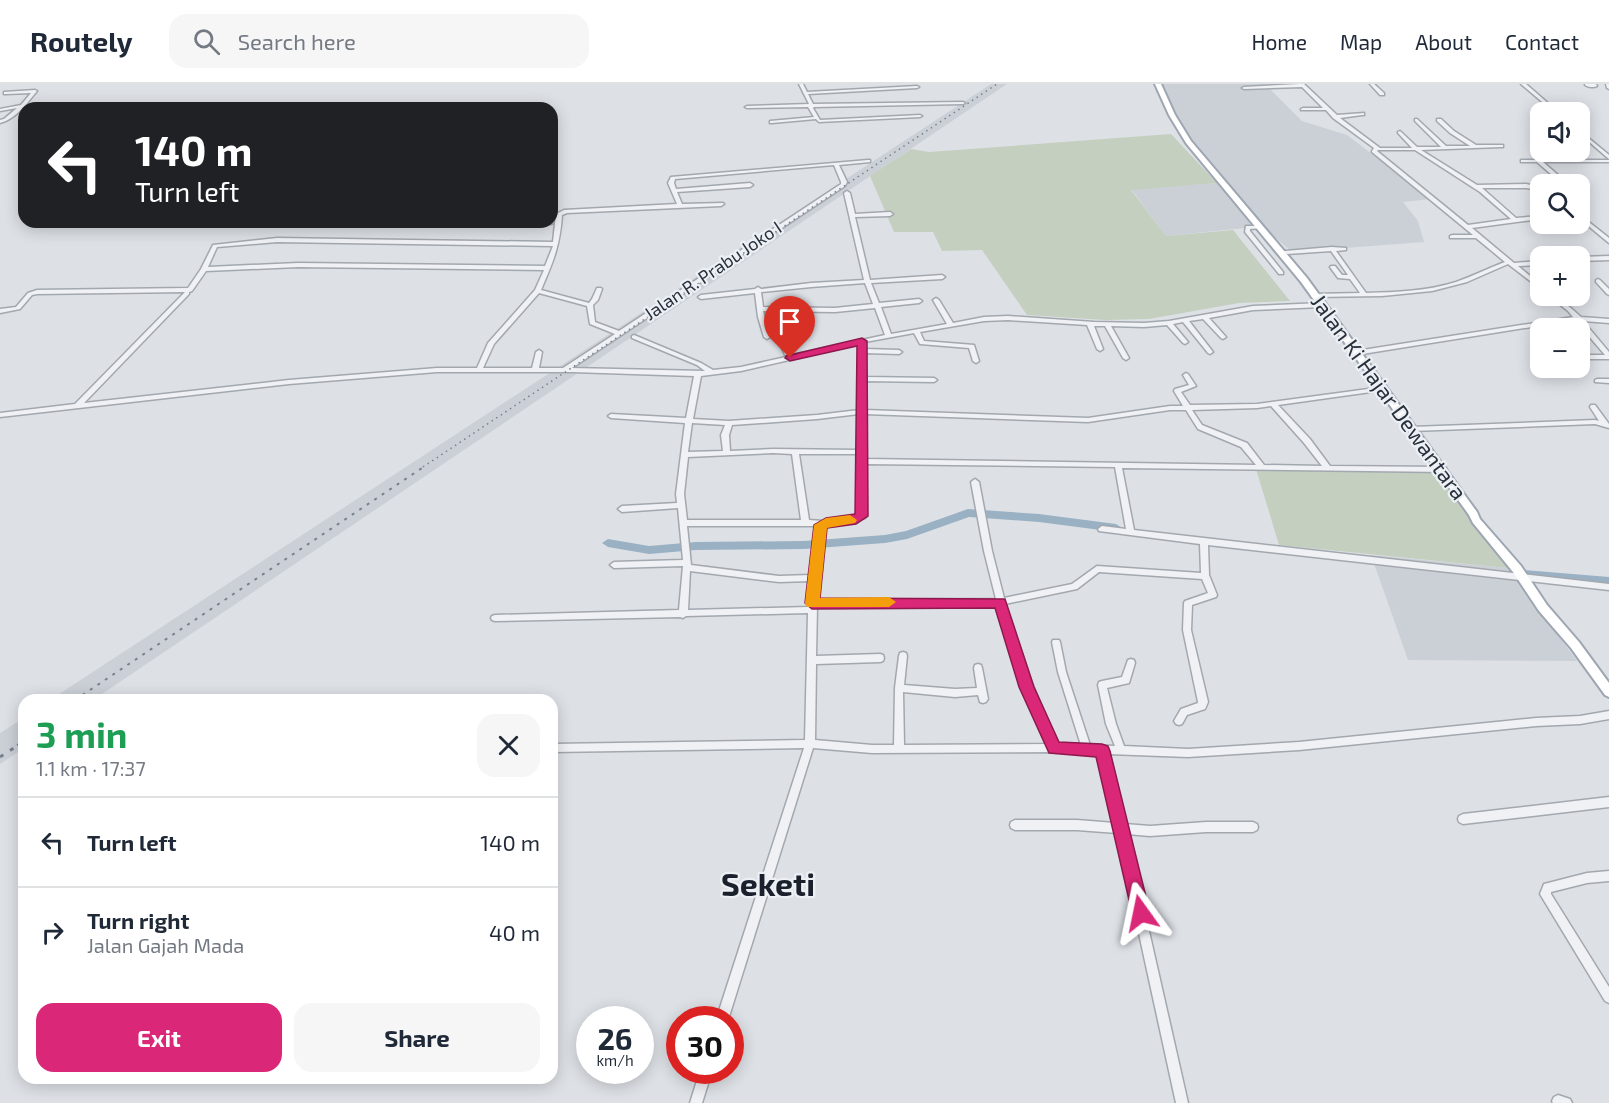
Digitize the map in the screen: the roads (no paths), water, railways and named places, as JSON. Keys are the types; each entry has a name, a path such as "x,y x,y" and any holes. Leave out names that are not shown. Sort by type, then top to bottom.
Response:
{"main road":[{"name":"Jalan Ki Hajar Dewantara","path":"1158,84 1172,115 1188,142 1286,262"},
{"name":"Jalan Ki Hajar Dewantara","path":"1256,228 1265,243 1304,280 1443,470 1476,520 1525,575 1543,608 1554,618 1609,692"}],"street":[{"path":"801,84 816,118 820,121 920,116"},
{"path":"1372,84 1382,94"},
{"path":"1523,84 1544,102"},
{"path":"1244,88 1302,85 1335,117 1379,149"},
{"path":"805,93 917,87"},
{"path":"877,89 886,104"},
{"path":"6,93 35,91 25,102"},
{"path":"747,107 963,103"},
{"path":"0,110 18,106"},
{"path":"1303,109 1326,109"},
{"path":"0,122 18,110"},
{"path":"1335,117 1362,114"},
{"path":"772,122 816,118"},
{"path":"1417,120 1445,148"},
{"path":"1439,120 1452,132 1475,147"},
{"path":"1400,132 1416,149 1477,188 1515,220"},
{"path":"1590,141 1609,159"},
{"path":"1500,146 1374,150 1530,278"},
{"path":"1590,160 1609,159"},
{"path":"680,206 671,183 673,178 868,160"},
{"path":"1522,161 1530,161"},
{"path":"1539,162 1554,174"},
{"name":"Jalan R. Prabu Joko I","path":"564,370 844,184 836,164"},
{"path":"674,191 750,185"},
{"path":"1477,188 1530,188"},
{"path":"847,193 867,280 889,336"},
{"path":"558,216 564,211 721,204"},
{"path":"853,216 890,214"},
{"path":"1467,227 1530,219"},
{"path":"1590,225 1609,241"},
{"path":"479,370 491,343 538,291 556,244 555,228"},
{"path":"1256,228 1247,231 1265,243 1286,262 1344,249"},
{"path":"1452,237 1478,236"},
{"path":"0,311 18,308 30,294 37,292 190,290 215,246 272,240 556,244"},
{"path":"1334,251 1364,294"},
{"path":"345,266 350,255"},
{"path":"1590,259 1609,258"},
{"path":"1314,296 1398,294 1439,288 1512,263 1530,263"},
{"path":"204,269 345,266 547,268"},
{"path":"1333,267 1340,277 1353,277"},
{"path":"701,297 867,280 942,277"},
{"path":"590,305 596,300 600,289"},
{"path":"758,290 767,337"},
{"path":"538,291 590,305"},
{"path":"78,405 187,293"},
{"path":"936,300 951,325"},
{"path":"760,309 835,310 919,301"},
{"path":"590,305 592,323 619,333"},
{"path":"0,415 289,382 437,370 564,370 705,374 862,346 889,336 917,334 951,325 1003,317 1131,325 1185,321 1253,308 1322,305"},
{"path":"1565,306 1577,318"},
{"path":"1205,317 1223,337"},
{"path":"1590,320 1609,321"},
{"path":"1185,321 1210,352"},
{"path":"1169,323 1185,342"},
{"path":"1090,324 1100,350"},
{"path":"1107,324 1126,358"},
{"path":"1131,325 1137,334"},
{"path":"1356,353 1530,326"},
{"path":"777,331 790,358"},
{"path":"1590,333 1609,356"},
{"path":"917,334 922,343 972,346 976,361"},
{"path":"634,337 699,364 705,374 689,421 680,494 687,566 683,615"},
{"path":"862,346 899,352"},
{"path":"683,523 805,522 822,524 856,519 861,516 862,346"},
{"path":"535,370 539,352"},
{"path":"1590,357 1609,356"},
{"path":"1186,375 1192,386 1177,390 1200,427 1244,445 1262,467"},
{"path":"861,379 934,380"},
{"path":"1597,381 1609,381"},
{"path":"612,416 729,423 860,412 1088,420 1186,406 1234,407 1273,404 1383,388"},
{"path":"1273,404 1327,467"},
{"path":"1593,407 1607,426"},
{"path":"1412,429 1586,422 1607,426"},
{"path":"728,452 725,435 729,423"},
{"path":"795,451 805,522"},
{"path":"686,455 728,452 861,452"},
{"path":"862,461 1443,470"},
{"path":"1118,465 1130,532"},
{"path":"975,482 1000,602 1027,687 1054,748"},
{"path":"622,508 682,505"},
{"path":"726,1006 810,744 812,607 822,524"},
{"path":"1102,529 1204,542 1525,575 1609,588"},
{"path":"1179,722 1184,712 1202,706 1203,702 1186,630 1188,603 1213,595 1205,575 1204,542"},
{"path":"614,566 687,566 779,579 814,578"},
{"path":"495,618 683,615 890,602 938,604 1000,602 1074,587 1097,569 1205,575"},
{"path":"1056,642 1062,672 1087,750"},
{"path":"899,749 899,688 903,656"},
{"path":"812,660 880,658"},
{"path":"1121,750 1111,724 1102,685 1126,680 1131,663"},
{"path":"899,688 982,695 978,668"},
{"path":"558,748 810,744 899,749 1054,748 1188,753 1253,750 1580,720 1609,715"},
{"path":"1102,751 1122,829 1182,1103"},
{"path":"1463,819 1609,802"},
{"path":"1015,825 1077,825 1150,831 1206,827 1253,827"},
{"path":"1609,876 1587,878 1548,888 1545,894 1609,997"},
{"path":"696,1103 702,1084"}],"waterway":[{"path":"608,543 649,550 696,546 804,545 885,539 907,535 968,513 1039,518 1116,528"},
{"path":"1512,573 1609,582"}],"railway":[{"path":"423,467 997,84"},
{"path":"84,694 425,466"},
{"path":"0,757 18,745"}],"district":[{"name":"Seketi","path":"768,885"}]}
